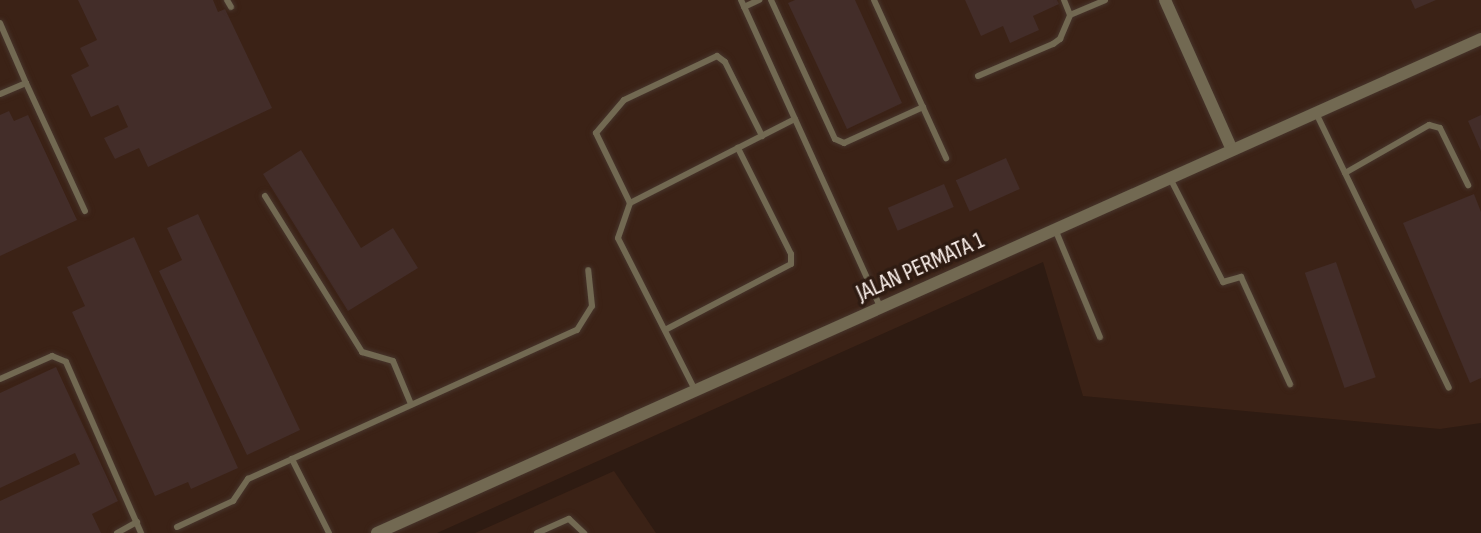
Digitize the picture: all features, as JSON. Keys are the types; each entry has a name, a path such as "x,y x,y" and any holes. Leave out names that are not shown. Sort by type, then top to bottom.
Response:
{"street":[{"path":"1165,0 1232,150"},
{"name":"JALAN PERMATA 1","path":"377,533 1481,40"}],"lane":[{"path":"759,0 742,4 880,308"},
{"path":"771,0 835,139 844,143 923,107"},
{"path":"874,0 946,158"},
{"path":"1064,0 1070,15"},
{"path":"978,76 1053,44 1060,39 1070,15 1105,0"},
{"path":"0,23 85,211"},
{"path":"695,390 618,239 630,203 596,133 624,100 717,56 725,62 762,136"},
{"path":"0,94 26,83"},
{"path":"1316,113 1449,388"},
{"path":"630,203 795,119"},
{"path":"1345,173 1429,125 1440,128 1468,185"},
{"path":"665,330 791,264 791,254 737,148"},
{"path":"1170,178 1223,282 1241,276 1290,384"},
{"path":"265,196 362,352 393,361 411,404"},
{"path":"1055,229 1100,337"},
{"path":"177,527 233,501 248,479 577,330 592,306 588,270"},
{"path":"0,379 52,356 66,362 141,533"},
{"path":"292,459 329,533"},
{"path":"537,533 569,519 584,533"},
{"path":"117,533 137,522"}],"shaded area":[{"path":"0,0 1481,0 1481,423 1440,429 1083,396 1043,262 437,533 0,533"},
{"path":"614,471 656,533 475,533"}],"building":[{"path":"78,0 213,0 218,12 225,9 272,108 148,167 139,148 115,159 104,138 128,127 118,105 91,117 71,75 89,66 80,48 97,40"},
{"path":"795,0 855,0 902,103 847,129 788,3"},
{"path":"965,0 1057,0 1059,4 1033,16 1039,30 1010,43 1003,26 981,36"},
{"path":"1411,0 1436,0 1415,9"},
{"path":"9,111 14,121 28,115 77,220 0,256 0,115"},
{"path":"1481,115 1481,151 1468,121"},
{"path":"301,150 361,248 393,228 418,268 348,311 263,174"},
{"path":"1006,158 1020,189 970,211 956,180"},
{"path":"944,184 954,207 898,231 888,208"},
{"path":"1474,194 1481,212 1481,378 1470,383 1403,223"},
{"path":"198,214 300,430 247,455 159,271 182,260 167,228"},
{"path":"134,237 238,468 191,489 188,482 155,496 72,312 85,306 67,267"},
{"path":"1336,262 1376,377 1345,388 1305,273"},
{"path":"56,367 118,501 92,514 101,533 0,533 0,501 80,464 75,453 0,488 0,393"}]}
